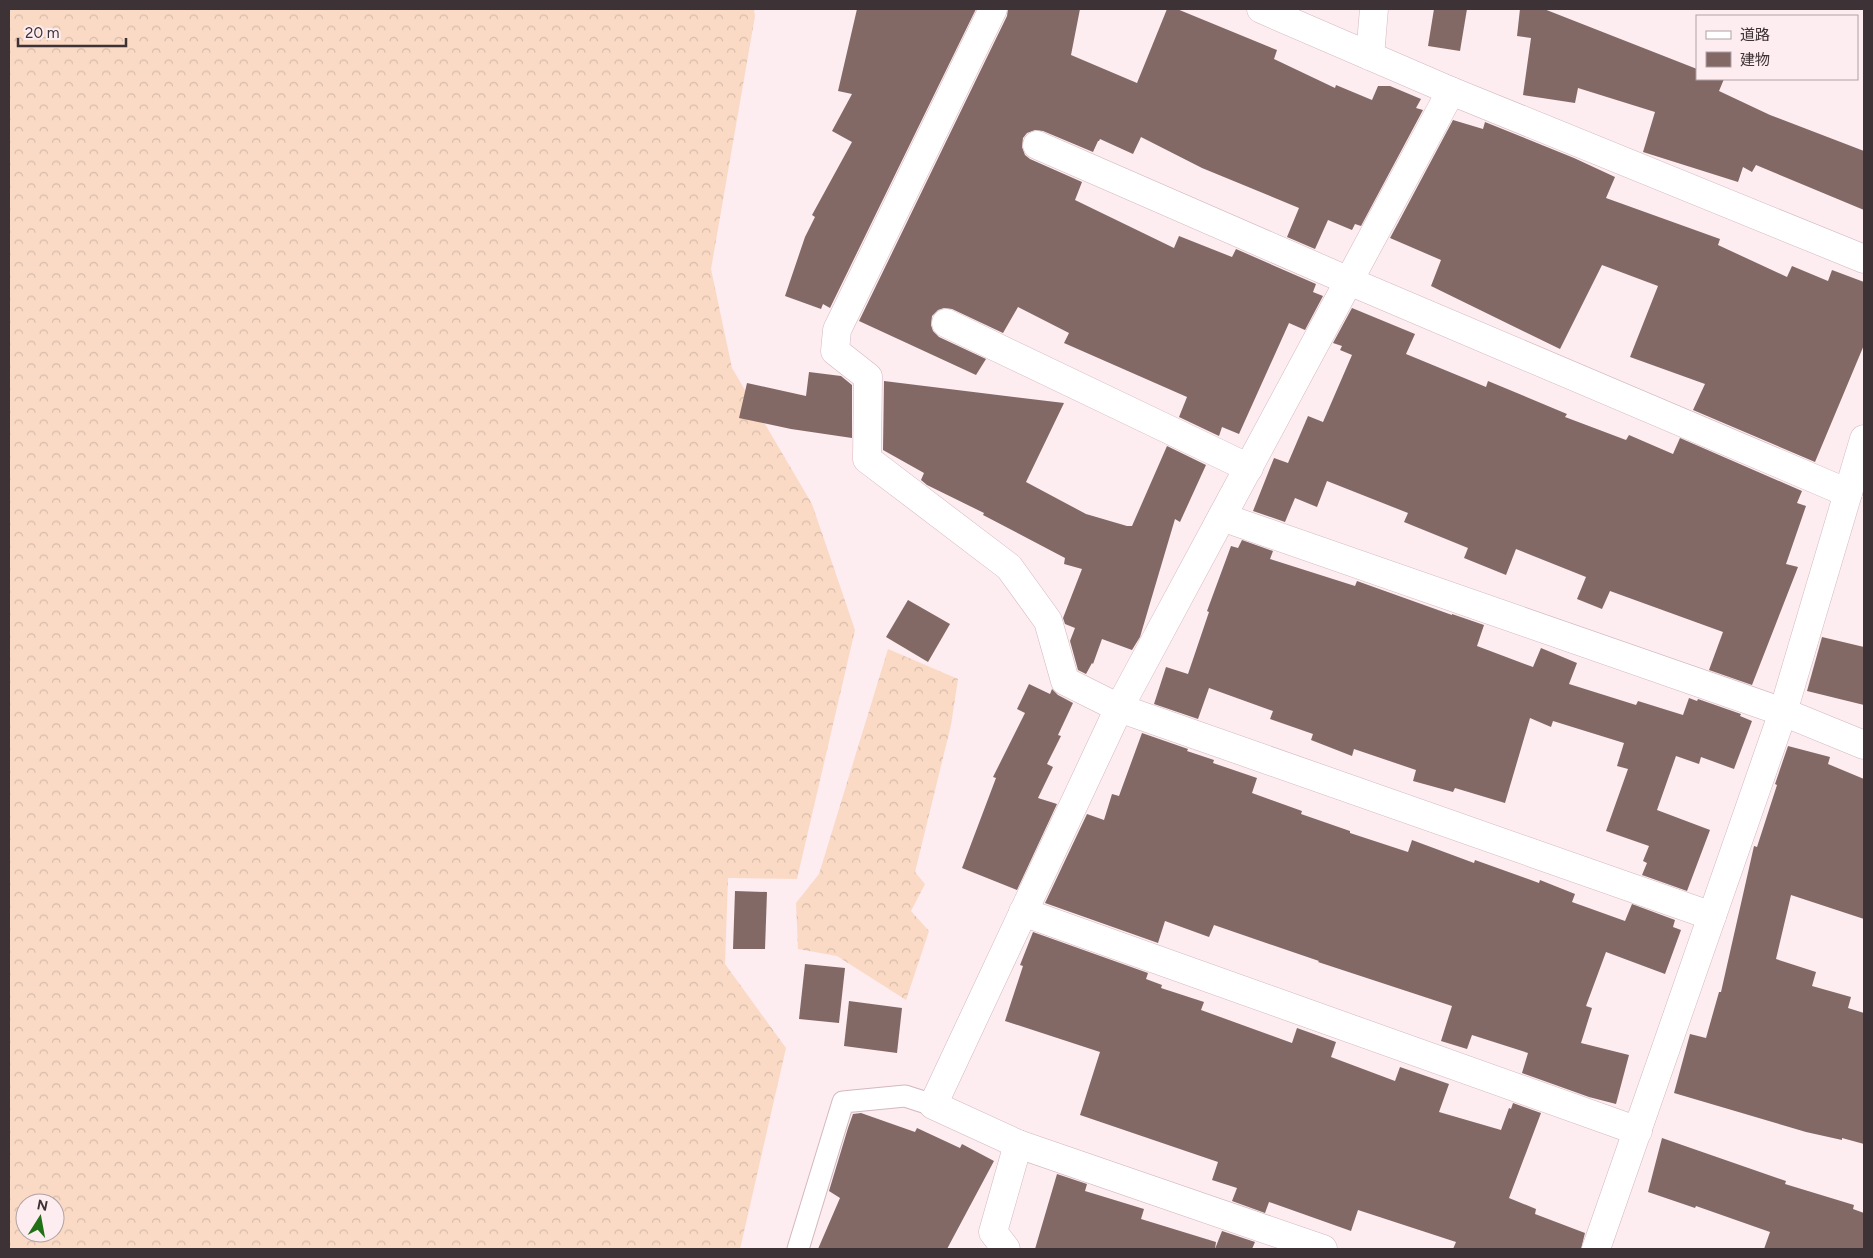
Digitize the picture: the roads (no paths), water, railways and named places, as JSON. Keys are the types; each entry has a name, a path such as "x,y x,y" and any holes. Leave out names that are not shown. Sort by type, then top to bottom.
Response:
{"street":[{"path":"993,9 837,330 835,351 868,377 867,458 1010,568 1048,621 1066,681 1118,708 1712,916"},
{"path":"1261,9 1451,91 1864,259"},
{"path":"1370,56 1374,9"},
{"path":"1323,1249 1018,1144 933,1105 1118,708 1451,91"},
{"path":"1037,145 1349,281 1848,493"},
{"path":"946,323 1249,468"},
{"path":"1596,1249 1783,712 1864,439"},
{"path":"1222,517 1783,712 1864,745"},
{"path":"1023,912 1638,1131"},
{"path":"1006,1249 992,1232 1018,1144"}],"lane":[{"path":"798,1249 843,1102 905,1096 933,1105"}]}
